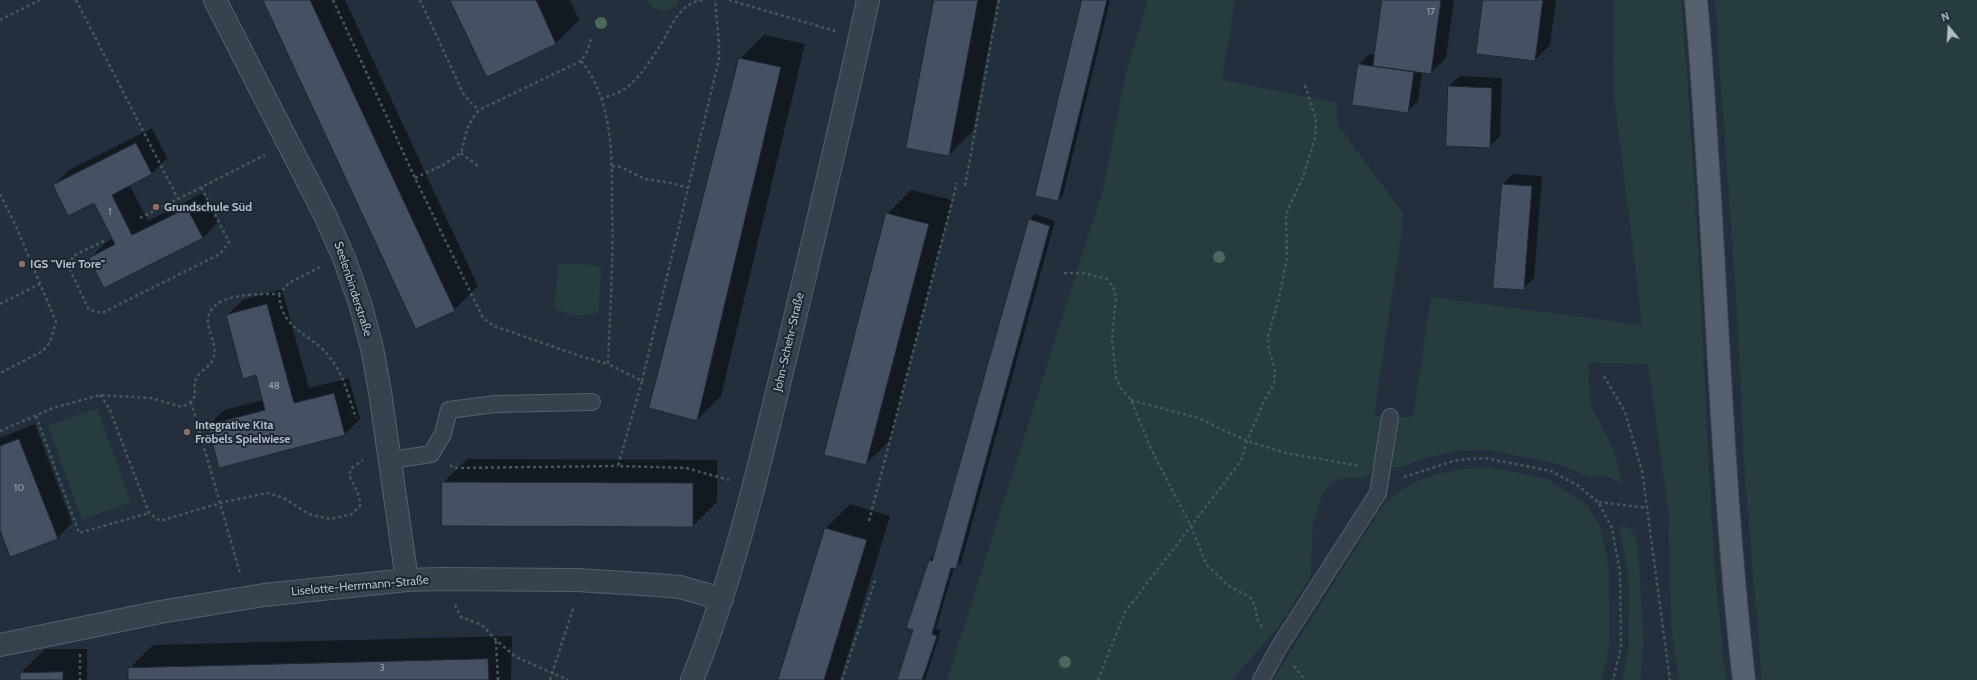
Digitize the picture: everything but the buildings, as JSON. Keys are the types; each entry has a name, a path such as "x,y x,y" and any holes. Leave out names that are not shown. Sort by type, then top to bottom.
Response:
{"main road":[{"path":"1696,0 1706,109 1725,467 1744,680"}],"street":[{"name":"Seelenbinderstraße","path":"215,0 325,215 344,258 360,303 372,348 391,460 407,580"},
{"name":"John-Schehr-Straße","path":"692,680 722,599 754,487 836,149 868,0"},
{"name":"Liselotte-Herrmann-Straße","path":"0,645 160,612 245,598 407,580 577,580 680,587 722,599"}],"lane":[{"path":"391,460 431,454 443,434 449,410 495,404 592,402"},
{"path":"1261,680 1279,647 1378,493 1390,417"}],"path":[{"path":"0,20 40,0"},
{"path":"76,0 178,199"},
{"path":"333,0 415,178 483,318 494,326 583,357 608,364 642,381"},
{"path":"420,0 463,93 479,110"},
{"path":"601,99 618,92 633,83 650,60 679,13 691,3 704,0"},
{"path":"618,466 642,381 719,59 715,0"},
{"path":"730,0 860,38"},
{"path":"965,186 999,0"},
{"path":"415,178 443,165 461,153 465,133 472,119 479,110 581,61 588,50 591,38"},
{"path":"581,61 586,67 601,99 608,126 612,166 613,250 608,364"},
{"path":"1098,680 1125,612 1241,461 1247,441 1265,399 1274,384 1275,370 1269,350 1268,336 1279,298 1287,257 1286,214 1303,177 1315,138 1316,119 1304,82"},
{"path":"140,218 288,142"},
{"path":"461,153 478,166"},
{"path":"612,166 621,167 645,179 671,183 688,188"},
{"path":"869,521 957,183"},
{"path":"104,241 73,256 69,268 89,310 102,313 220,254 229,242 201,187"},
{"path":"0,194 56,322 50,342 43,351 0,373"},
{"path":"0,431 53,408 100,395 151,398 182,407 191,402 195,395 196,378 213,359 214,348 208,322 210,310 219,302 240,296 279,294 289,284 325,265 344,258"},
{"path":"1064,273 1083,273 1107,279 1113,287 1116,297 1112,339 1116,377 1120,387 1131,400 1151,449 1191,526 1206,564 1229,586 1251,598 1255,606 1258,621 1305,680"},
{"path":"0,304 40,284"},
{"path":"279,294 280,307 290,325 312,340 331,358 343,380 358,423"},
{"path":"1604,376 1625,412 1642,471 1670,680"},
{"path":"100,395 109,408 149,513 160,522 220,503 267,493 282,497 309,514 330,519 352,514 360,506 360,495 352,483 349,474 352,468 362,462 363,455"},
{"path":"1131,400 1198,418 1247,441 1286,453 1382,470"},
{"path":"191,402 245,598"},
{"path":"36,416 78,533 149,513"},
{"path":"431,454 454,468 618,466 686,468 754,487"},
{"path":"1378,493 1400,479 1430,467 1457,460 1485,458 1550,471 1577,485 1598,502 1612,528 1620,572 1621,647 1613,680"},
{"path":"1598,502 1648,508"},
{"path":"842,680 876,577"},
{"path":"440,579 461,617 482,625 496,640 516,657 568,680"},
{"path":"550,680 573,613 577,580"},
{"path":"496,640 498,680"}],"green space":[{"path":"647,0 680,0 673,8 668,10 659,10 650,5"},
{"path":"1148,0 1235,0 1222,80 1337,103 1337,124 1404,214 1374,416 1384,417 1380,444 1371,472 1364,478 1344,478 1334,481 1323,493 1313,523 1310,578 1279,626 1232,680 947,680 1104,186 1125,76"},
{"path":"1614,0 1681,0 1696,205 1714,548 1726,680 1679,680 1671,625 1668,507 1648,364 1588,363 1590,404 1613,448 1623,485 1607,476 1589,477 1559,464 1487,450 1456,451 1425,458 1398,468 1392,467 1390,463 1397,417 1413,417 1431,297 1642,325 1613,86"},
{"path":"1715,0 1977,0 1977,680 1762,680 1744,465 1738,327"},
{"path":"579,263 601,267 598,313 575,316 555,309 558,264"},
{"path":"97,408 131,502 82,520 48,426"},
{"path":"1489,467 1547,479 1588,506 1601,528 1609,570 1610,643 1602,680 1273,680 1382,507 1403,489 1425,478 1457,470"},
{"path":"1619,526 1630,528 1637,540 1644,635 1641,680 1622,680 1629,649 1628,572"}],"place":[{"name":"Grundschule Süd","path":"156,207"},
{"name":"IGS \"Vier Tore\"","path":"22,264"},
{"name":"Integrative Kita Fröbels Spielwiese","path":"187,432"}]}
